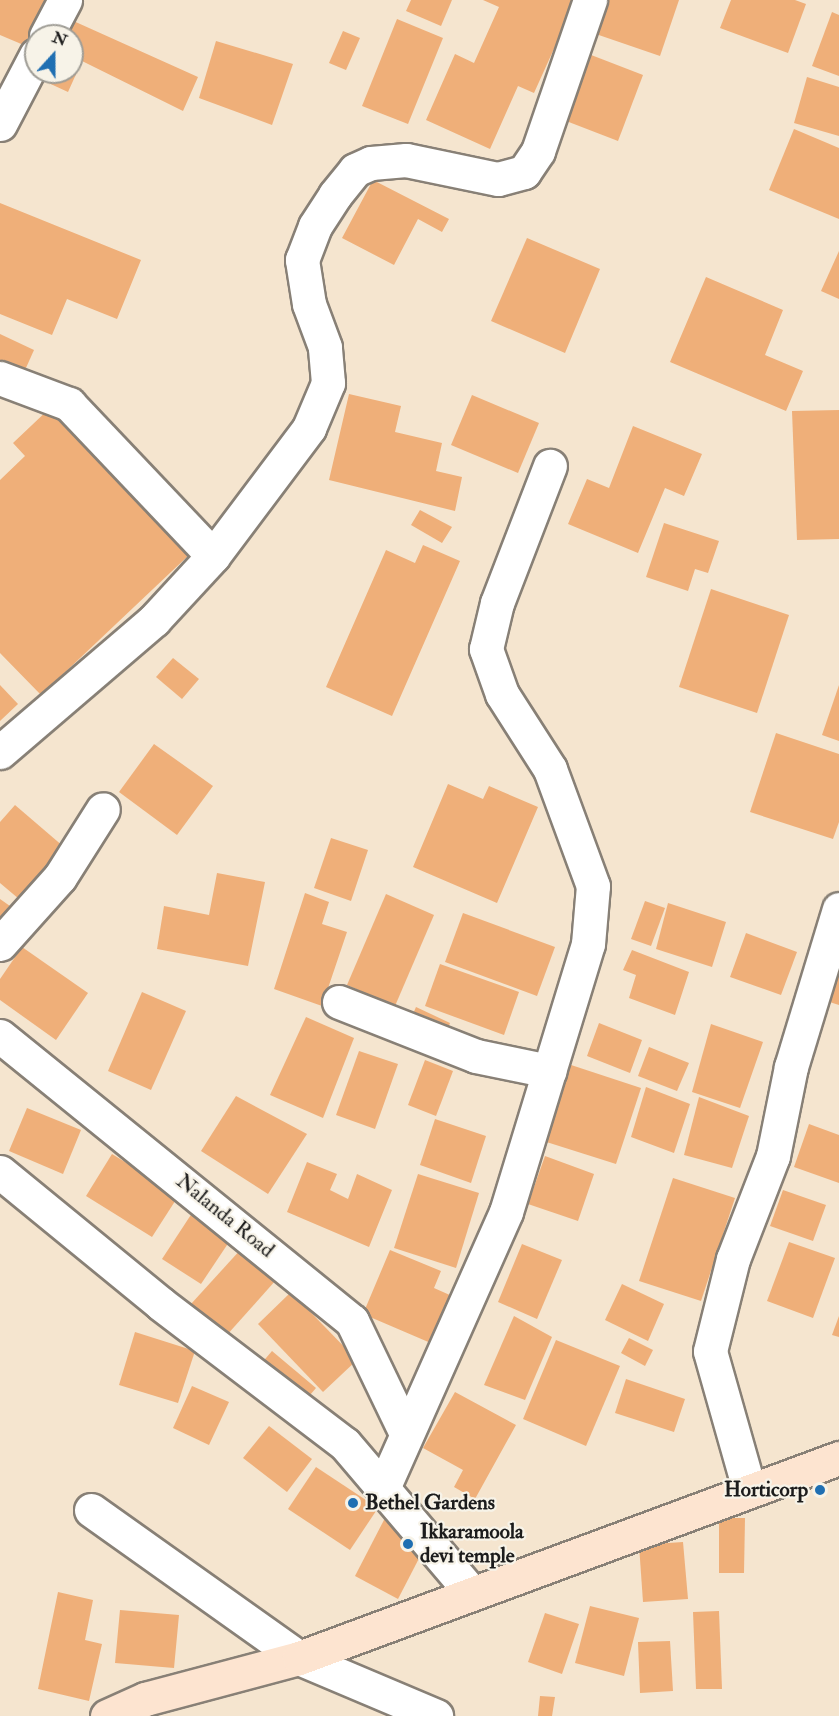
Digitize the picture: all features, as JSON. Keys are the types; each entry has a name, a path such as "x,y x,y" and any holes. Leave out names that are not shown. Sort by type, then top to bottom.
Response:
{"street":[{"path":"52,24 64,0"},
{"path":"0,752 154,620 213,556 286,464 309,428 328,383 325,347 309,303 302,260 315,226 335,195 355,170 371,163 406,160 498,178 524,172 538,151 590,0"},
{"path":"0,124 24,78"},
{"path":"0,378 69,404 213,556"},
{"path":"384,1486 506,1212 588,944 593,886 550,769 502,694 486,649 497,603 549,466"},
{"path":"0,944 60,877 103,809"},
{"path":"749,1489 710,1351 733,1259 773,1156 791,1067 839,909"},
{"path":"339,1002 477,1056 549,1071"},
{"name":"Nalanda Road","path":"0,1035 352,1321 406,1433"},
{"path":"0,1172 161,1304 345,1444 384,1486 472,1593"},
{"path":"107,1716 152,1708 299,1658 749,1489 839,1458"},
{"path":"91,1510 299,1658 436,1716"}],"building":[{"path":"0,0 45,0 35,24 24,24 24,45 0,35"},
{"path":"411,0 452,0 441,26 406,11"},
{"path":"483,0 576,0 534,93 518,86 490,149 426,120 455,54 474,63 499,7"},
{"path":"601,0 679,0 660,56 590,32"},
{"path":"731,0 795,0 806,4 788,53 720,28"},
{"path":"832,12 839,15 839,76 812,66"},
{"path":"69,19 80,24 67,24"},
{"path":"397,19 443,38 408,124 362,106"},
{"path":"84,26 198,77 183,111 84,62"},
{"path":"343,31 360,38 346,70 329,63"},
{"path":"216,41 293,64 272,125 199,98"},
{"path":"586,53 643,75 618,141 561,119"},
{"path":"807,77 839,87 839,136 794,123"},
{"path":"51,84 72,84 68,92"},
{"path":"794,129 839,148 839,219 769,190"},
{"path":"373,180 449,219 442,232 418,219 394,265 342,238"},
{"path":"0,203 141,260 117,319 67,299 52,335 0,314"},
{"path":"527,238 600,269 565,353 491,321"},
{"path":"839,251 839,299 821,291"},
{"path":"706,277 783,310 765,355 803,371 786,411 670,362"},
{"path":"0,334 34,350 21,379 0,369"},
{"path":"349,394 401,406 395,432 442,443 436,471 462,477 455,511 329,480"},
{"path":"472,395 539,423 518,473 451,445"},
{"path":"51,407 190,554 41,695 0,653 0,480 25,456 13,443"},
{"path":"839,410 839,539 797,540 792,411"},
{"path":"633,426 702,454 684,496 665,488 638,553 568,524 587,479 609,488"},
{"path":"420,510 452,527 442,543 411,525"},
{"path":"664,523 719,541 708,573 695,569 688,591 646,577"},
{"path":"423,545 460,561 392,716 326,687 386,550 415,563"},
{"path":"711,589 789,615 757,713 679,687"},
{"path":"173,658 199,679 182,699 156,677"},
{"path":"0,685 18,704 0,721"},
{"path":"839,685 839,741 822,735"},
{"path":"776,733 839,754 839,822 833,839 750,812"},
{"path":"154,744 213,786 177,835 119,792"},
{"path":"448,784 483,799 489,786 538,807 497,903 413,867"},
{"path":"15,805 64,847 19,899 0,883 0,822"},
{"path":"331,838 368,850 351,901 314,888"},
{"path":"217,873 265,882 248,966 157,949 164,906 209,915"},
{"path":"305,893 329,902 322,924 347,932 322,1006 274,989"},
{"path":"386,894 434,915 395,1006 347,985"},
{"path":"0,899 10,906 0,921"},
{"path":"645,901 665,908 651,946 631,939"},
{"path":"668,903 726,922 712,967 656,949"},
{"path":"463,913 555,947 537,996 445,962"},
{"path":"746,933 797,952 781,995 730,977"},
{"path":"22,947 88,993 56,1040 0,1000 0,979"},
{"path":"839,948 839,1005 820,999"},
{"path":"632,950 689,972 675,1015 629,998 636,975 623,970"},
{"path":"440,964 519,992 504,1035 425,1006"},
{"path":"142,992 186,1011 151,1090 108,1071"},
{"path":"416,1007 450,1023 445,1036 410,1021"},
{"path":"306,1017 354,1038 323,1118 270,1095"},
{"path":"599,1023 642,1040 630,1073 587,1056"},
{"path":"711,1024 763,1042 740,1108 692,1092"},
{"path":"649,1047 689,1063 677,1091 638,1076"},
{"path":"359,1051 398,1064 375,1129 336,1115"},
{"path":"425,1060 453,1071 436,1116 408,1105"},
{"path":"565,1063 641,1088 616,1164 537,1139"},
{"path":"646,1087 690,1104 674,1153 631,1137"},
{"path":"236,1096 307,1134 268,1194 201,1151"},
{"path":"699,1097 749,1116 732,1168 684,1155"},
{"path":"27,1108 81,1130 63,1174 9,1151"},
{"path":"435,1119 486,1136 471,1183 420,1165"},
{"path":"809,1124 839,1135 839,1183 794,1167"},
{"path":"112,1154 179,1195 152,1237 86,1196"},
{"path":"545,1156 594,1174 578,1221 528,1204"},
{"path":"307,1162 337,1174 330,1190 348,1199 357,1174 392,1190 369,1247 287,1212"},
{"path":"418,1174 479,1193 456,1268 394,1248"},
{"path":"673,1178 735,1198 701,1301 639,1281"},
{"path":"783,1190 826,1205 813,1241 770,1226"},
{"path":"198,1204 237,1230 201,1284 162,1259"},
{"path":"789,1242 835,1258 813,1318 767,1301"},
{"path":"522,1244 562,1260 537,1319 498,1302"},
{"path":"242,1248 276,1280 226,1336 191,1304"},
{"path":"390,1250 441,1271 434,1288 452,1296 433,1344 363,1314"},
{"path":"622,1284 664,1304 648,1341 605,1320"},
{"path":"291,1292 357,1360 323,1392 258,1324"},
{"path":"514,1316 552,1337 525,1400 484,1385"},
{"path":"839,1316 839,1337 832,1335"},
{"path":"135,1332 195,1351 178,1403 119,1385"},
{"path":"629,1338 653,1350 645,1366 621,1353"},
{"path":"556,1340 620,1366 586,1446 523,1419"},
{"path":"272,1351 316,1388 304,1402 260,1365"},
{"path":"626,1379 685,1399 674,1432 615,1413"},
{"path":"192,1386 229,1402 209,1445 173,1428"},
{"path":"455,1392 516,1425 475,1499 454,1487 463,1470 423,1448"},
{"path":"269,1426 312,1459 287,1492 243,1458"},
{"path":"316,1467 378,1508 350,1550 288,1509"},
{"path":"385,1518 428,1541 398,1599 355,1576"},
{"path":"719,1518 745,1518 744,1573 719,1573"},
{"path":"683,1542 688,1599 643,1602 639,1545"},
{"path":"58,1592 93,1600 85,1640 102,1644 89,1701 38,1689"},
{"path":"590,1606 639,1618 624,1676 575,1663"},
{"path":"120,1610 179,1615 174,1668 115,1663"},
{"path":"719,1611 722,1689 696,1689 693,1612"},
{"path":"545,1613 579,1624 562,1674 528,1662"},
{"path":"670,1641 673,1691 640,1693 638,1642"},
{"path":"540,1696 555,1697 552,1716 538,1716"}],"place":[{"name":"Horticorp","path":"820,1490"},
{"name":"Bethel Gardens","path":"353,1503"},
{"name":"Ikkaramoola devi temple","path":"408,1544"}]}
